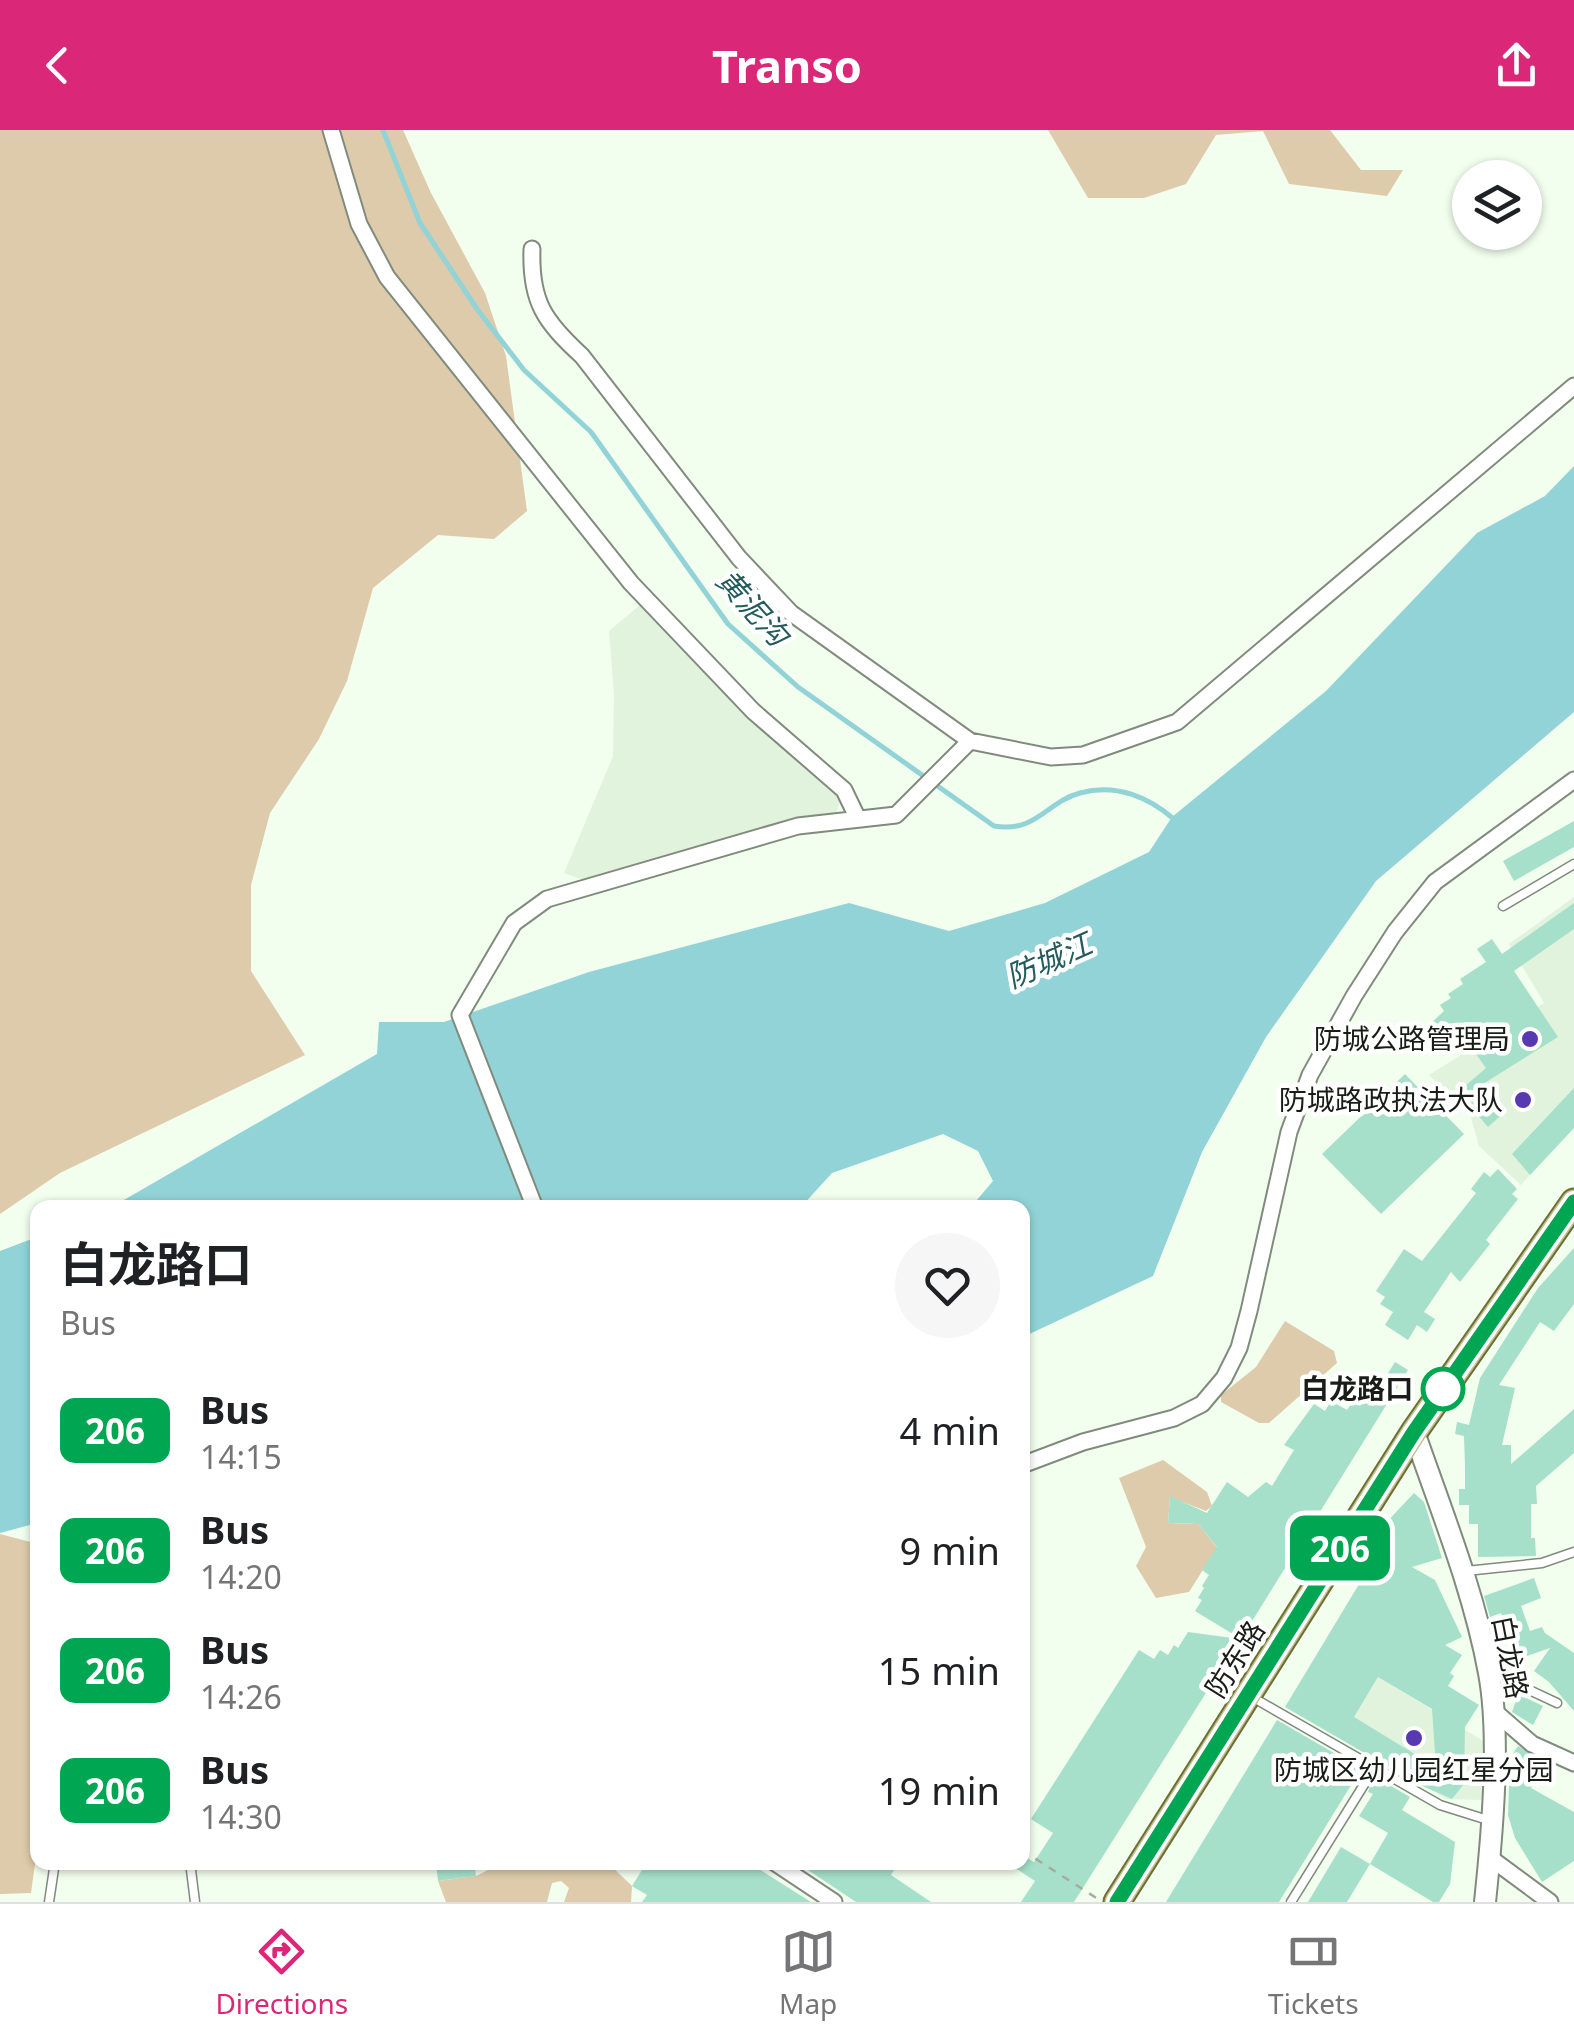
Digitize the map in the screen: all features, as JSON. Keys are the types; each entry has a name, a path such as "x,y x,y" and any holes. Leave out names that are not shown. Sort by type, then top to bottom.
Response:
{"main road":[{"name":"防东路","path":"1117,1902 1414,1432 1574,1202"}],"street":[{"path":"330,130 358,224 386,277 631,583 753,711 844,790 858,819"},
{"path":"532,249 534,291 556,332 582,356 739,558 791,613 970,741 1051,757 1083,755 1177,722 1574,386"},
{"path":"532,1200 460,1015 514,924 547,899 798,826 896,815 970,741"},
{"path":"1030,1463 1083,1442 1174,1418 1202,1404 1224,1378 1244,1329 1288,1132 1310,1075 1354,996 1395,932 1435,882 1574,780"},
{"name":"白龙路","path":"1414,1432 1462,1571 1489,1671 1494,1711 1485,1902"},
{"path":"1494,1711 1532,1744 1574,1763"},
{"path":"1490,1858 1550,1902"},
{"path":"786,1870 834,1902"}],"lane":[{"path":"1503,906 1574,864"},
{"path":"1462,1571 1542,1563 1574,1552"},
{"path":"1489,1671 1557,1704"},
{"path":"1248,1695 1440,1805 1491,1820"},
{"path":"1291,1902 1365,1783"},
{"path":"50,1902 54,1870"},
{"path":"191,1870 194,1902"}],"path":[{"path":"1030,1855 1103,1902"}],"shaded area":[{"path":"0,130 403,130 431,193 485,293 506,356 527,511 494,539 438,535 373,588 347,681 319,739 270,813 251,885 251,971 305,1055 60,1173 0,1214"},
{"path":"1048,130 1330,130 1361,170 1403,170 1387,196 1289,184 1263,131 1216,135 1186,184 1144,198 1088,198"},
{"path":"640,605 700,669 841,799 835,816 802,821 584,880 564,873 613,756 609,631"},
{"name":"防城公路管理局","path":"1574,897 1574,1128 1521,1185 1479,1146 1471,1118 1429,1075 1544,1003 1509,944"},
{"path":"1285,1321 1334,1351 1337,1363 1269,1423 1259,1423 1221,1402 1221,1395 1256,1367"},
{"path":"1163,1460 1207,1492 1212,1506 1206,1511 1170,1497 1168,1523 1198,1524 1229,1562 1206,1565 1189,1592 1156,1598 1136,1566 1146,1547 1119,1478"},
{"path":"0,1534 30,1542 30,1870 34,1870 31,1893 0,1894"},
{"name":"防城区幼儿园红星分园","path":"1378,1677 1485,1742 1482,1800 1446,1799 1343,1735"},
{"path":"488,1870 615,1870 632,1886 631,1902 564,1902 569,1888 561,1881 552,1883 547,1902 446,1902 438,1881 476,1876"}],"water":[{"name":"防城江","path":"1574,466 1574,712 1376,881 1266,1037 1202,1152 1153,1276 1030,1334 1030,1200 977,1200 993,1181 978,1151 943,1134 832,1173 807,1200 124,1200 377,1054 379,1022 444,1022 589,972 849,903 949,931 1045,903 1149,852 1172,817 1326,691 1477,533 1545,496"},
{"path":"30,1240 30,1525 0,1533 0,1251"}],"building":[{"path":"1574,821 1574,847 1514,881 1503,861"},
{"path":"1574,903 1574,929 1514,971 1558,1037 1483,1084 1506,1111 1488,1127 1458,1092 1486,1068 1463,1036 1438,1052 1427,1036 1432,1033 1428,1026 1444,1011 1440,1005 1451,998 1448,994 1463,984 1460,979 1486,962 1477,949 1492,939 1502,954"},
{"path":"1405,1074 1464,1134 1381,1214 1322,1154"},
{"path":"1574,1088 1574,1128 1530,1175 1512,1154"},
{"path":"1498,1169 1517,1189 1512,1194 1518,1199 1460,1282 1451,1272 1424,1312 1435,1319 1427,1332 1417,1325 1408,1340 1385,1325 1393,1312 1380,1304 1385,1297 1376,1291 1404,1249 1422,1261 1476,1193 1471,1189 1484,1172 1490,1177"},
{"path":"1574,1248 1574,1304 1554,1331 1540,1322 1499,1385 1515,1388 1502,1445 1511,1445 1511,1464 1574,1409 1574,1453 1536,1486 1537,1504 1531,1504 1531,1538 1535,1538 1536,1556 1478,1557 1478,1524 1469,1524 1469,1505 1459,1505 1459,1489 1465,1489 1465,1466 1464,1436 1455,1434 1457,1422 1469,1425 1480,1378 1538,1288"},
{"path":"1395,1362 1408,1370 1241,1639 1195,1611 1209,1575 1202,1570 1217,1547 1198,1524 1168,1523 1170,1496 1207,1513 1227,1482 1248,1497 1266,1482 1272,1486 1294,1450 1284,1445 1314,1404 1325,1411 1331,1401 1347,1410 1353,1401 1360,1406 1366,1396 1372,1399"},
{"path":"1414,1493 1424,1502 1442,1558 1412,1567 1435,1580 1462,1637 1445,1645 1462,1655 1450,1673 1454,1676 1448,1686 1479,1705 1465,1727 1464,1784 1452,1799 1418,1784 1285,1707 1379,1551 1371,1546 1382,1527","holes":["1378,1677 1432,1709 1436,1767 1354,1717"]},
{"path":"1534,1578 1541,1598 1521,1606 1530,1631 1542,1627 1574,1653 1574,1711 1534,1671 1550,1648 1518,1659 1501,1613 1490,1617 1484,1596"},
{"path":"1188,1632 1240,1639 1074,1902 1021,1902 1035,1881 1018,1870 1030,1870 1030,1860 1034,1862 1053,1833 1031,1819 1139,1650 1154,1659 1160,1650 1168,1655 1174,1645 1178,1648"},
{"path":"1518,1694 1543,1706 1533,1725 1512,1712"},
{"path":"1277,1720 1410,1797 1402,1810 1455,1842 1450,1884 1439,1902 1370,1864 1388,1833 1359,1816 1373,1794 1368,1792 1372,1780 1364,1776 1356,1784 1353,1782 1279,1902 1166,1902"},
{"path":"1518,1746 1546,1763 1531,1788 1574,1812 1574,1861 1542,1882 1515,1838 1508,1815 1510,1758"},
{"path":"1341,1847 1370,1864 1347,1902 1308,1902"},
{"path":"437,1870 475,1870 476,1876 438,1881"},
{"path":"642,1870 761,1870 811,1902 642,1902 647,1895 632,1886"},
{"path":"808,1870 894,1870 891,1875 931,1902 856,1902"}],"waterway":[{"name":"黄泥沟","path":"383,130 420,223 477,309 524,370 591,432 728,624 798,687 994,826 1021,825 1068,797 1093,790 1131,794 1175,820"}],"bus line":[{"name":"206","path":"1117,1902 1414,1432 1574,1202"}],"place":[{"name":"防城公路管理局","path":"1530,1039"},
{"name":"防城路政执法大队","path":"1523,1100"},
{"name":"白龙路口","path":"1443,1389"},
{"name":"防城区幼儿园红星分园","path":"1414,1738"}]}
